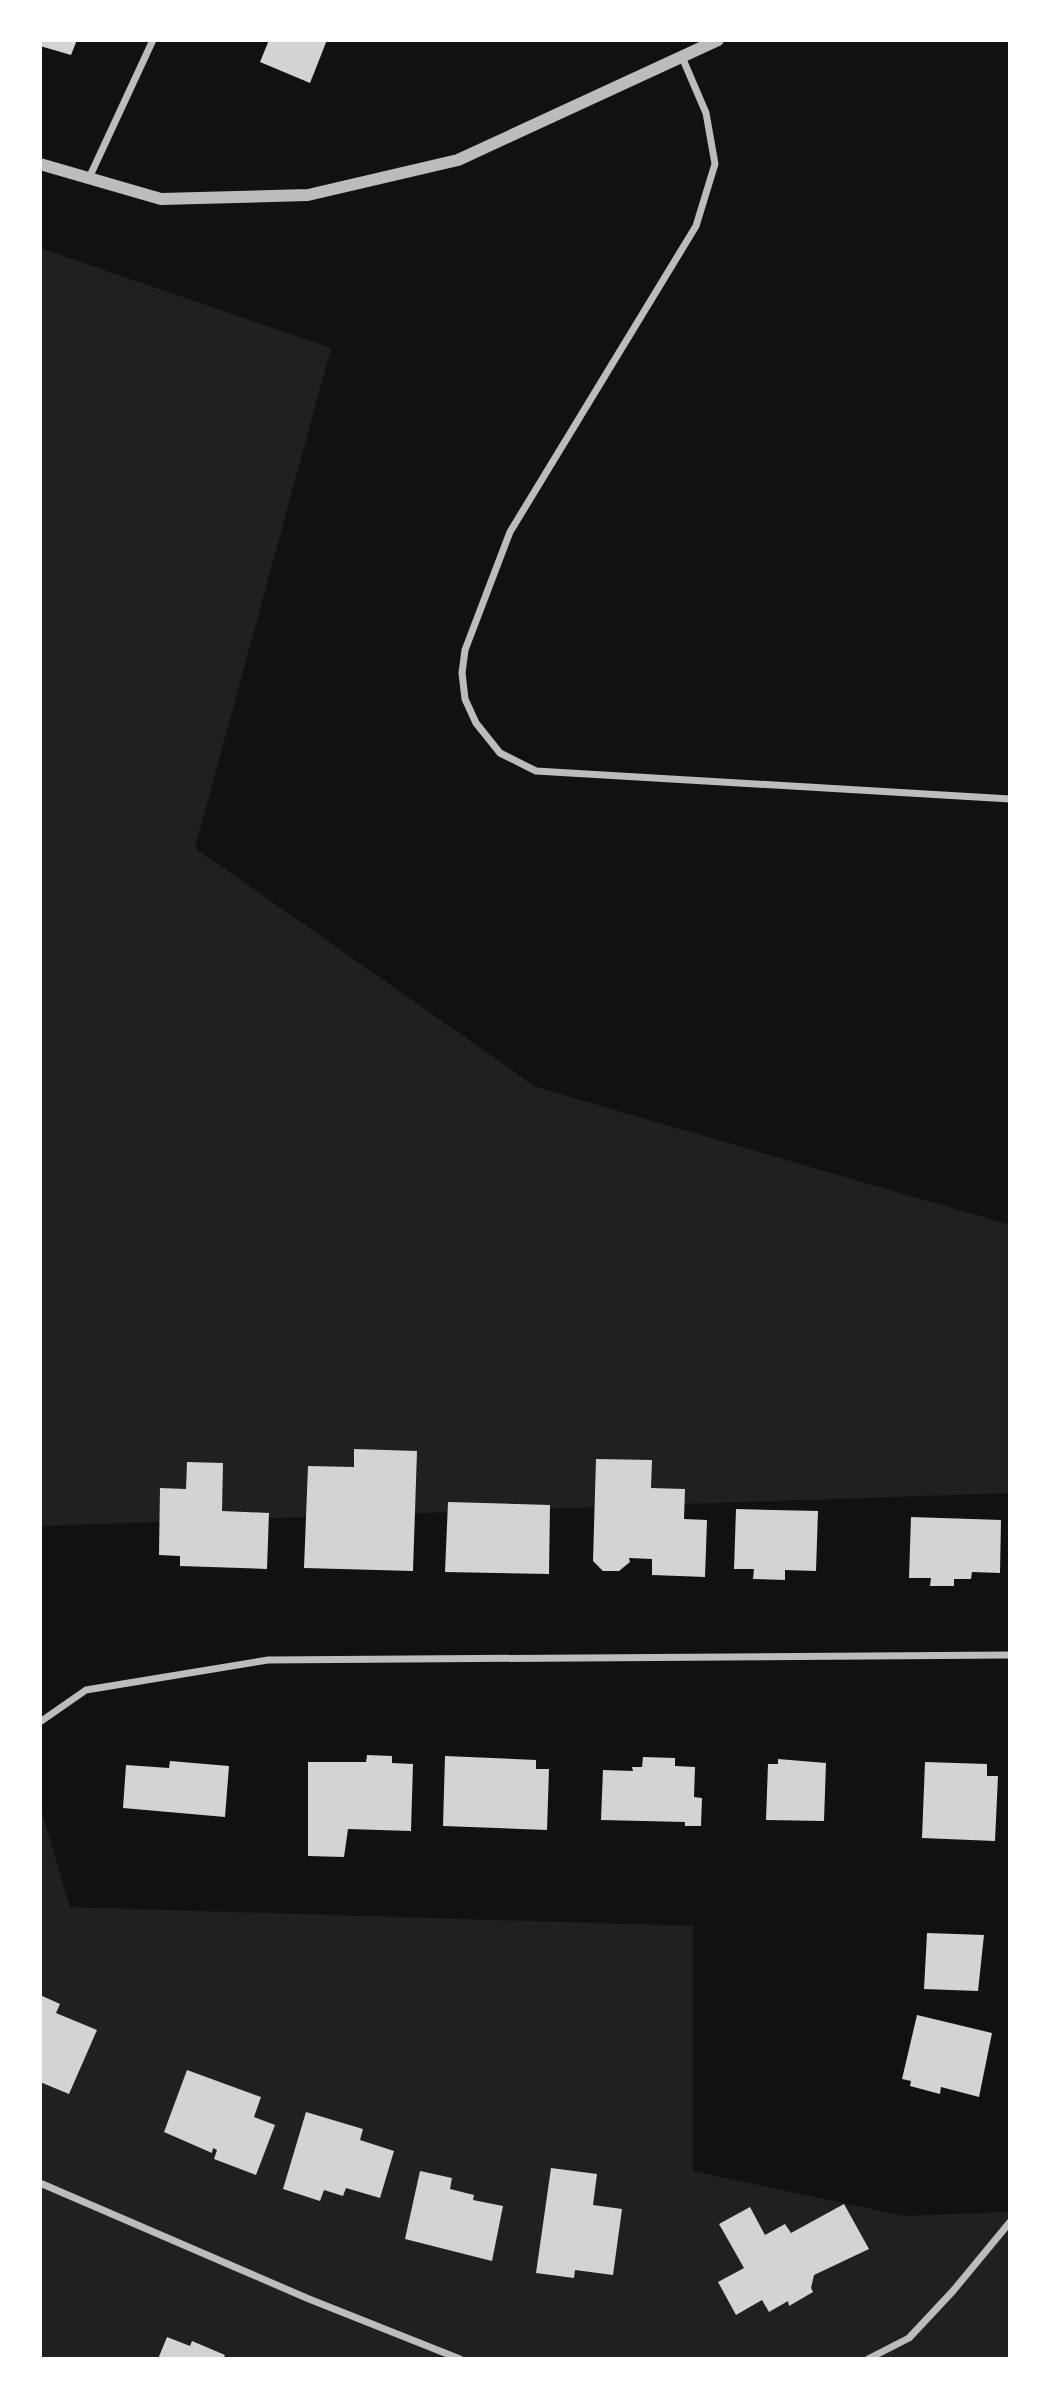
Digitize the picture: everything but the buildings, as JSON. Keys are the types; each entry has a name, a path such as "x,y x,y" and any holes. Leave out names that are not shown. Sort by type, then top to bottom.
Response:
{"street":[{"path":"89,179 153,40"},
{"path":"40,163 161,199 307,195 458,160 718,40"},
{"path":"681,57 706,113 715,164 696,226 510,532 465,650 462,673 465,699 476,723 500,753 536,771 1010,799"},
{"path":"40,1722 86,1690 268,1660 1010,1655"},
{"path":"40,2183 309,2299 460,2359"},
{"path":"868,2359 909,2338 953,2291 1010,2222"}],"shaded area":[{"path":"40,248 331,348 195,848 536,1087 1010,1225 1010,1493 40,1526"},
{"path":"40,1806 70,1907 693,1926 693,2171 904,2216 1010,2212 1010,2359 40,2359"}]}
